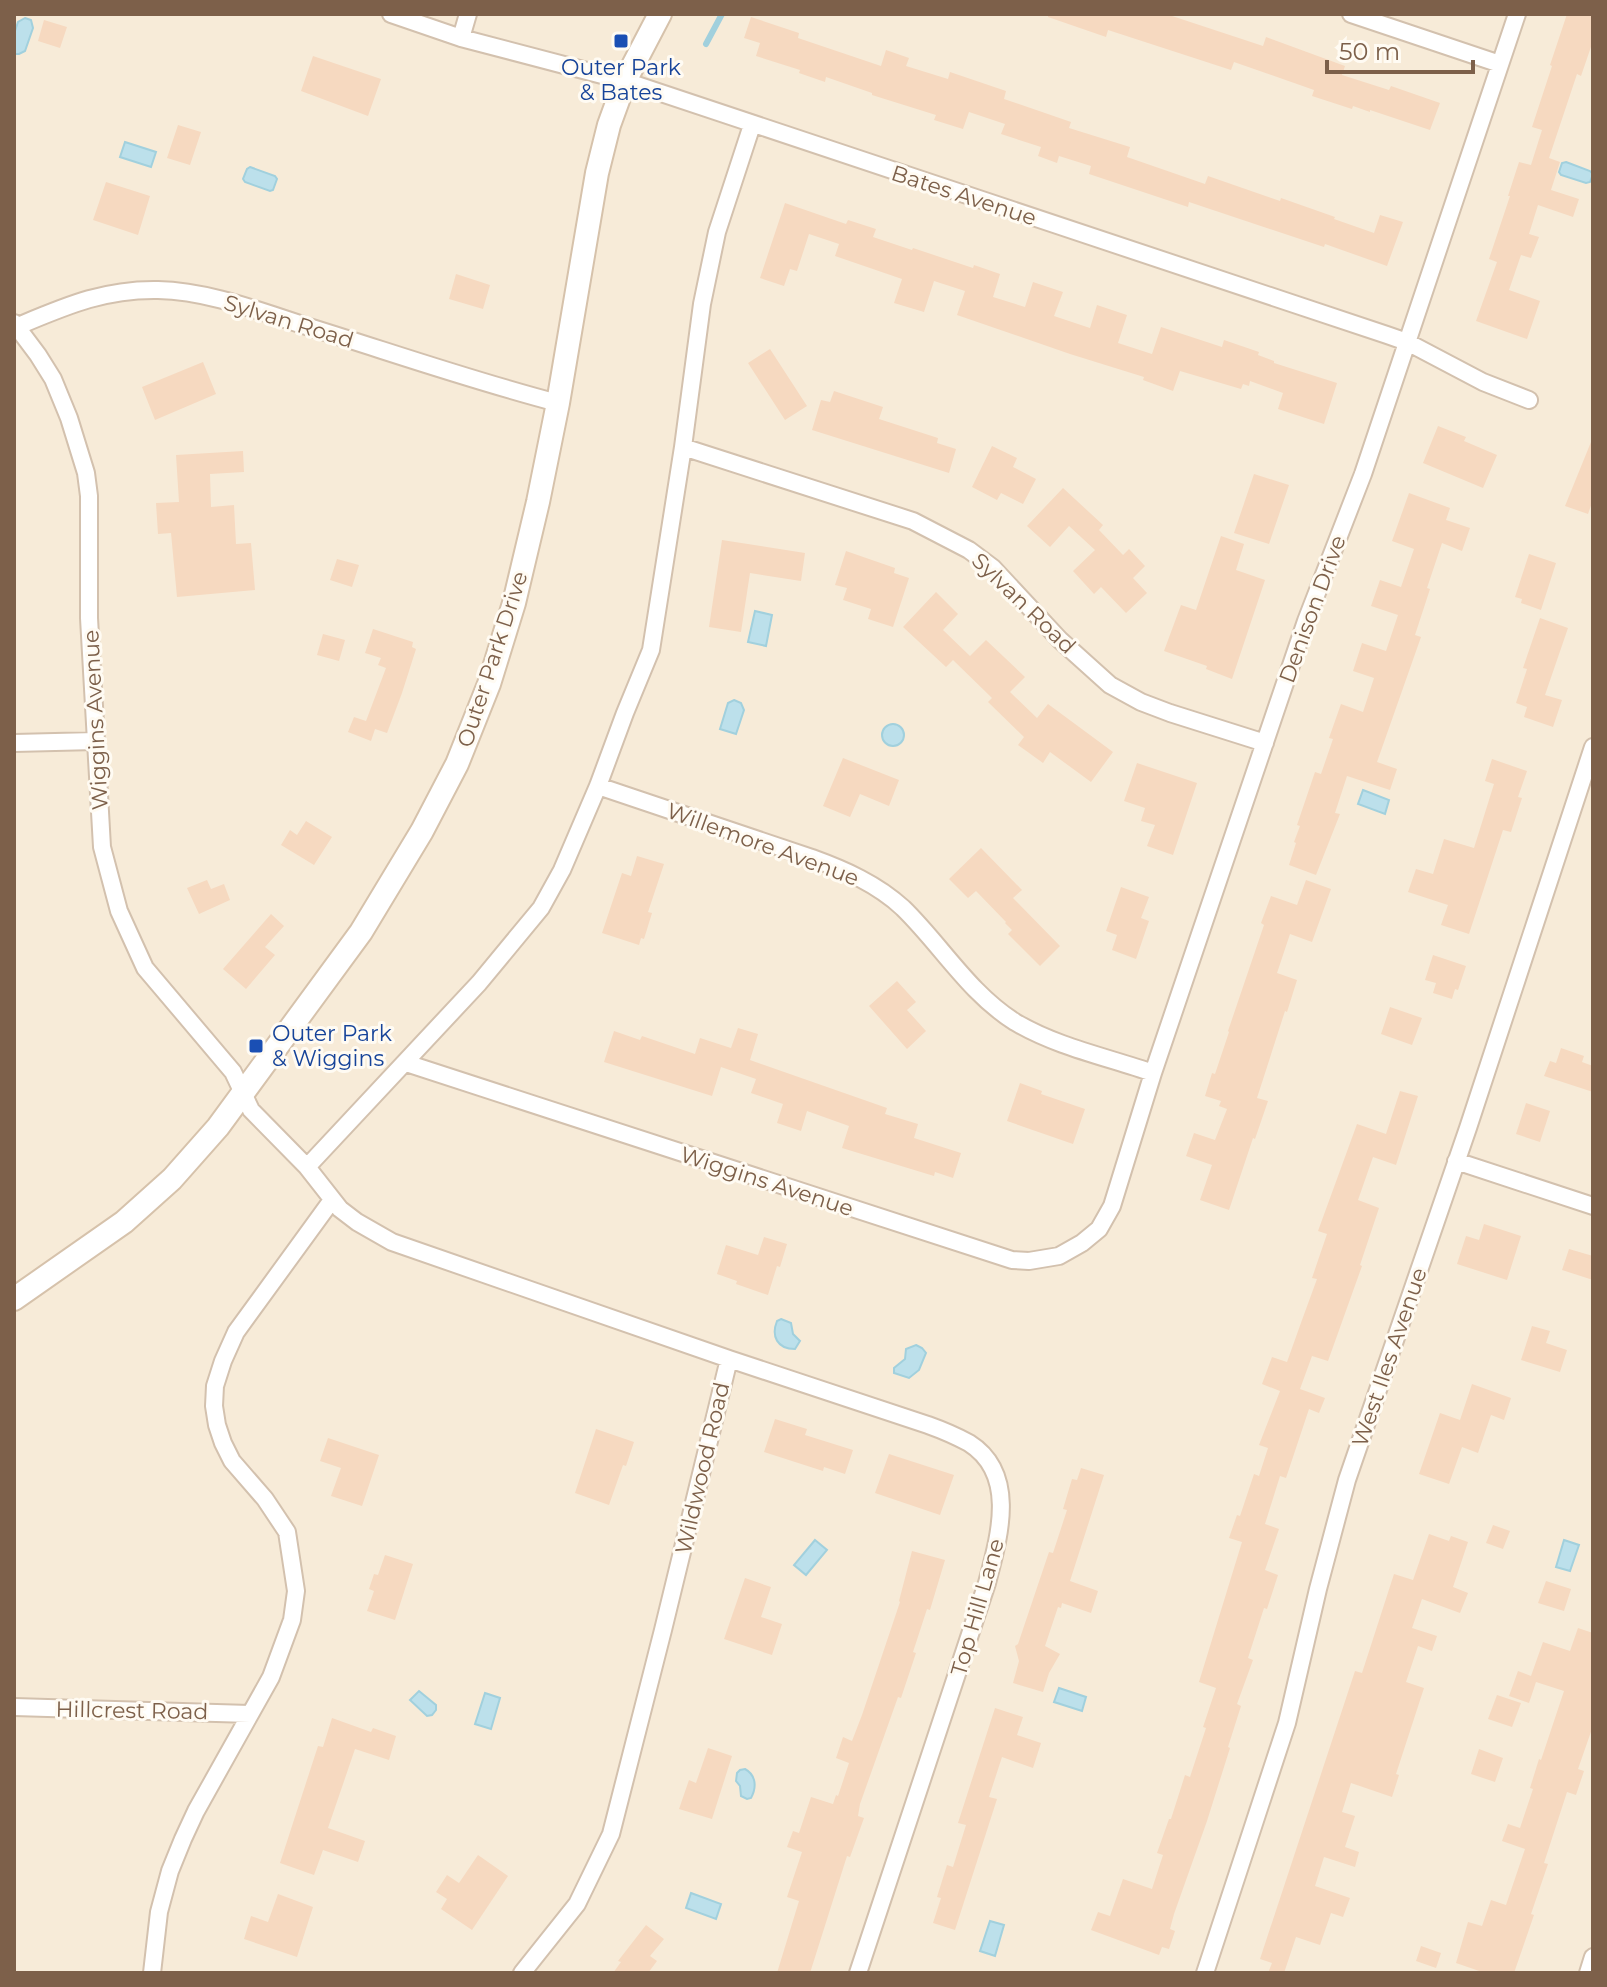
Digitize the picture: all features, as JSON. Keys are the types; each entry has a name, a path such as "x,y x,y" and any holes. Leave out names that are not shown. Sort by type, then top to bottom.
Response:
{"street":[{"name":"Bates Avenue","path":"391,14 461,38 625,81 1407,342 1483,382 1529,400"},
{"path":"461,38 468,14"},
{"name":"Outer Park Drive","path":"14,1299 124,1222 172,1179 218,1127 361,932 422,831 457,764 489,684 514,603 558,403 597,173 609,125 625,81 660,14"},
{"path":"1351,14 1500,64"},
{"name":"Denison Drive","path":"1112,1206 1153,1073 1306,621 1363,474 1517,14"},
{"path":"307,1167 479,983 541,908 562,870 598,786 651,650 702,304 717,232 752,125"},
{"name":"Sylvan Road","path":"16,324 74,302 117,292 159,290 196,294 558,403"},
{"name":"Wiggins Avenue","path":"16,324 53,379 86,473 89,496 89,618 102,847 119,911 145,968 233,1072 243,1094"},
{"name":"Sylvan Road","path":"683,447 913,521 969,550 993,568 1060,640 1110,685 1170,713 1265,743"},
{"path":"14,743 96,741"},
{"name":"West Iles Avenue","path":"1205,1973 1287,1723 1347,1480 1593,747"},
{"name":"Willemore Avenue","path":"598,786 812,858 873,885 903,908 965,977 1014,1021 1063,1044 1153,1073"},
{"name":"Wiggins Avenue","path":"406,1063 1012,1260 1029,1261 1059,1256 1099,1229 1112,1206"},
{"name":"Wildwood Road","path":"243,1094 251,1110 307,1167 332,1200 357,1222 392,1242 729,1359 611,1834 577,1904 522,1973"},
{"path":"1456,1161 1593,1206"},
{"path":"152,1973 159,1912 170,1871 196,1811 271,1677 292,1620 296,1591 287,1532 265,1499 232,1461 223,1443 214,1406 215,1386 236,1332 332,1200"},
{"name":"Top Hill Lane","path":"729,1359 950,1434 970,1444 986,1458 999,1486 999,1535 987,1583 858,1973"},
{"name":"Hillcrest Road","path":"14,1707 250,1714"},
{"path":"1588,1973 1593,1957"}],"shaded area":[{"path":"14,14 1593,14 1593,1973 14,1973"}],"water":[{"path":"25,18 31,20 33,28 25,51 15,54 14,34 18,22"},
{"path":"125,142 156,152 151,167 120,157"},
{"path":"1562,163 1590,171 1593,174 1590,182 1561,175"},
{"path":"250,167 275,176 277,179 273,190 245,182 243,179"},
{"path":"755,611 772,615 766,646 748,642"},
{"path":"734,700 741,703 744,710 736,734 720,729 728,703"},
{"path":"893,724 904,735 893,746 882,735"},
{"path":"1363,790 1389,800 1385,814 1358,804"},
{"path":"781,1319 791,1323 793,1334 800,1341 795,1349 784,1347 777,1341 775,1327"},
{"path":"916,1345 926,1353 919,1370 909,1378 894,1373 894,1368 905,1359 906,1349"},
{"path":"815,1540 827,1550 806,1575 794,1565"},
{"path":"1564,1540 1579,1545 1570,1571 1556,1567"},
{"path":"1059,1688 1086,1697 1082,1711 1054,1702"},
{"path":"419,1691 436,1705 432,1715 427,1716 410,1700"},
{"path":"485,1693 500,1698 491,1729 475,1724"},
{"path":"745,1769 755,1786 751,1798 747,1799 741,1796 736,1781 737,1773"},
{"path":"691,1893 721,1904 716,1919 686,1908"},
{"path":"990,1921 1004,1925 995,1956 980,1951"}],"building":[{"path":"1048,14 1166,14 1263,46 1266,37 1345,66 1342,75 1389,90 1391,86 1440,103 1430,130 1370,110 1353,106 1352,109 1312,96 1314,90 1234,62 1231,70 1108,30 1106,37 1048,17"},
{"path":"1567,14 1593,14 1593,41 1581,76 1577,74 1549,158 1560,162 1551,190 1579,199 1573,217 1538,205 1529,234 1539,237 1531,258 1521,255 1509,290 1540,301 1527,339 1476,321 1497,262 1489,259 1519,162 1531,165 1542,130 1532,127"},
{"path":"751,17 799,33 798,38 881,66 886,50 909,58 906,66 948,79 950,72 1006,91 1004,99 1071,122 1069,128 1130,147 1127,157 1205,184 1208,176 1280,201 1281,198 1374,233 1380,215 1403,222 1387,266 1189,202 1188,207 1089,174 1091,166 1059,156 1057,163 1038,156 1041,147 1001,134 1005,124 969,112 963,129 934,120 936,115 826,77 825,82 799,73 800,70 756,56 760,43 744,38"},
{"path":"44,20 67,27 60,48 38,41"},
{"path":"313,56 381,79 368,116 301,91"},
{"path":"178,125 201,132 190,165 167,158"},
{"path":"106,182 150,196 138,235 93,220"},
{"path":"785,203 846,224 848,220 876,229 873,237 912,250 1000,274 993,297 1025,307 1033,282 1063,292 1054,316 1090,328 1097,305 1127,315 1118,343 1152,354 1161,327 1222,347 1224,340 1259,352 1258,355 1274,363 1337,383 1324,424 1278,409 1283,393 1250,381 1249,386 1243,384 1241,389 1180,371 1173,391 1143,380 1144,377 957,315 965,291 934,281 924,312 894,303 902,279 835,256 839,244 809,234 797,271 790,269 784,286 760,278"},
{"path":"456,274 490,285 483,309 449,299"},
{"path":"770,349 807,406 785,420 748,363"},
{"path":"203,362 216,394 155,420 142,387"},
{"path":"834,391 883,407 879,419 938,438 937,443 956,449 949,473 812,430 821,400 830,402"},
{"path":"1438,426 1466,437 1464,441 1497,455 1483,488 1423,463"},
{"path":"1591,442 1593,500 1588,514 1565,506"},
{"path":"992,446 1017,458 1013,467 1036,479 1023,504 1001,493 997,500 972,487"},
{"path":"243,451 244,472 210,474 211,507 234,505 236,544 251,543 255,590 177,597 171,533 158,534 156,503 179,502 176,455"},
{"path":"1254,474 1289,485 1269,544 1234,533"},
{"path":"1063,488 1103,525 1099,530 1123,555 1129,549 1145,566 1133,578 1147,593 1126,613 1101,587 1094,594 1073,571 1095,550 1069,526 1050,547 1027,526"},
{"path":"1409,493 1450,508 1446,520 1470,528 1462,551 1442,543 1427,588 1430,589 1415,635 1421,637 1377,762 1397,769 1390,790 1347,776 1335,813 1340,814 1316,875 1289,865 1300,826 1297,825 1315,772 1321,774 1341,704 1363,712 1374,678 1353,671 1362,643 1386,651 1398,615 1371,606 1380,580 1401,587 1414,549 1392,541"},
{"path":"1221,536 1244,544 1236,570 1265,580 1232,679 1206,669 1207,666 1164,651 1181,605 1196,610"},
{"path":"722,540 805,553 801,581 750,573 741,632 709,627"},
{"path":"846,551 895,568 894,573 909,578 893,627 868,619 871,609 843,600 847,588 835,585"},
{"path":"1529,554 1556,563 1541,610 1521,603 1522,599 1515,597"},
{"path":"337,559 359,565 352,587 330,580"},
{"path":"936,592 958,614 943,630 970,656 986,640 1025,677 1010,692 1037,718 1048,704 1113,752 1091,782 1050,752 1043,763 1018,745 1024,737 988,702 992,698 953,660 946,667 903,627"},
{"path":"1540,618 1568,628 1545,695 1562,700 1553,727 1524,717 1527,707 1516,703 1527,669 1523,668"},
{"path":"373,629 413,642 412,647 416,649 387,733 375,729 371,741 348,732 354,717 366,721 386,668 378,665 381,658 365,653"},
{"path":"323,634 345,640 339,661 317,655"},
{"path":"843,758 899,780 889,806 860,794 850,817 823,806"},
{"path":"1492,759 1527,771 1511,832 1503,830 1469,934 1441,925 1448,905 1408,892 1416,869 1433,874 1444,839 1474,848 1494,784 1485,781"},
{"path":"1137,763 1197,783 1173,855 1147,846 1155,825 1141,821 1145,808 1124,801"},
{"path":"306,821 332,837 314,865 281,845 290,830 297,835"},
{"path":"981,848 1022,890 1013,898 1060,946 1040,966 1008,934 1012,930 976,891 968,898 949,879"},
{"path":"637,856 664,864 648,912 652,913 644,939 641,938 639,945 602,933 622,873 631,876"},
{"path":"207,880 211,889 224,884 230,900 199,914 187,888"},
{"path":"1306,880 1331,889 1312,942 1290,934 1277,973 1297,980 1257,1098 1268,1101 1229,1210 1200,1200 1212,1165 1186,1156 1194,1133 1215,1140 1227,1109 1219,1106 1221,1101 1205,1096 1229,1032 1271,896 1297,905"},
{"path":"1121,887 1149,897 1141,918 1149,921 1136,959 1112,950 1117,935 1106,931"},
{"path":"271,914 284,926 265,947 275,955 246,989 223,969"},
{"path":"1433,955 1466,966 1452,999 1433,993 1436,983 1425,980"},
{"path":"897,981 916,1002 907,1010 926,1031 907,1049 869,1006"},
{"path":"1390,1007 1422,1018 1412,1045 1381,1034"},
{"path":"738,1028 758,1034 750,1060 887,1108 885,1114 918,1124 914,1138 961,1153 953,1178 935,1172 934,1176 842,1148 849,1126 807,1111 801,1131 777,1123 783,1104 751,1093 756,1079 721,1067 712,1096 604,1062 614,1031 640,1040 642,1036 695,1054 700,1038 731,1048"},
{"path":"1561,1048 1584,1056 1582,1062 1593,1066 1593,1092 1544,1076 1550,1061 1556,1063"},
{"path":"1020,1083 1042,1091 1041,1094 1085,1109 1073,1144 1007,1121"},
{"path":"1400,1091 1418,1096 1396,1165 1373,1157 1358,1200 1379,1208 1362,1266 1328,1361 1312,1356 1300,1389 1325,1398 1319,1413 1309,1409 1286,1478 1280,1476 1265,1524 1279,1529 1265,1570 1278,1575 1248,1658 1253,1660 1237,1704 1241,1706 1230,1748 1174,1914 1170,1929 1175,1931 1169,1949 1162,1947 1159,1955 1091,1930 1098,1912 1110,1916 1123,1879 1152,1889 1163,1855 1157,1853 1185,1775 1190,1777 1216,1688 1199,1682 1242,1542 1229,1538 1254,1474 1259,1476 1268,1448 1259,1445 1280,1391 1262,1384 1272,1357 1287,1362 1317,1279 1312,1278 1327,1234 1318,1231 1357,1124 1386,1134"},
{"path":"1526,1103 1550,1111 1540,1142 1516,1134"},
{"path":"1484,1224 1521,1236 1507,1280 1457,1264 1466,1236 1479,1240"},
{"path":"764,1237 787,1244 768,1295 717,1274 726,1245 758,1255"},
{"path":"1569,1249 1593,1256 1593,1280 1562,1270"},
{"path":"1532,1326 1550,1331 1546,1343 1567,1350 1560,1372 1521,1360"},
{"path":"1472,1384 1511,1398 1504,1420 1491,1415 1478,1453 1462,1447 1449,1484 1419,1474 1440,1413 1460,1420"},
{"path":"775,1419 807,1429 805,1435 853,1450 845,1474 824,1467 823,1471 764,1452"},
{"path":"596,1429 634,1442 609,1505 575,1493"},
{"path":"328,1438 379,1455 362,1506 331,1496 341,1468 320,1461"},
{"path":"889,1454 954,1475 940,1515 875,1493"},
{"path":"1081,1468 1104,1475 1070,1581 1098,1591 1091,1613 1062,1603 1061,1608 1058,1607 1045,1646 1060,1654 1043,1692 1013,1683 1019,1661 1015,1646 1049,1552 1053,1553 1067,1510 1063,1509 1072,1479 1077,1480"},
{"path":"1493,1525 1510,1531 1503,1549 1486,1543"},
{"path":"1429,1534 1449,1541 1451,1536 1468,1542 1453,1587 1468,1593 1460,1613 1422,1599 1412,1628 1437,1636 1432,1651 1418,1646 1406,1682 1424,1688 1396,1774 1399,1775 1392,1797 1351,1783 1342,1812 1355,1816 1345,1847 1359,1852 1355,1867 1324,1857 1315,1886 1350,1898 1343,1917 1331,1913 1320,1945 1296,1937 1284,1973 1268,1973 1272,1963 1260,1959 1355,1671 1362,1673 1394,1574 1413,1580"},
{"path":"912,1551 945,1560 913,1652 916,1653 901,1698 898,1697 860,1804 858,1816 864,1818 850,1857 847,1856 810,1973 777,1973 799,1901 787,1897 802,1852 787,1847 793,1831 799,1833 811,1797 833,1804 838,1796 849,1763 836,1758 843,1737 852,1741 862,1715 900,1602"},
{"path":"385,1555 413,1564 395,1620 367,1611 374,1591 369,1589"},
{"path":"745,1578 771,1587 761,1617 782,1624 772,1655 724,1639"},
{"path":"1546,1581 1571,1589 1564,1611 1538,1603"},
{"path":"1578,1628 1593,1633 1593,1726 1578,1769 1584,1771 1576,1795 1567,1792 1544,1863 1548,1864 1531,1914 1534,1915 1514,1973 1485,1973 1456,1963 1468,1922 1482,1926 1491,1900 1506,1905 1525,1849 1502,1841 1508,1824 1520,1828 1539,1759 1564,1691 1536,1682 1529,1703 1509,1696 1518,1671 1531,1676 1543,1642 1570,1651"},
{"path":"1497,1695 1521,1703 1512,1727 1488,1719"},
{"path":"995,1708 1023,1717 1017,1735 1041,1743 1033,1768 1002,1757 989,1797 997,1799 955,1930 933,1923 941,1898 937,1897 947,1865 953,1867 966,1825 958,1823"},
{"path":"332,1718 371,1732 373,1728 396,1736 389,1760 355,1749 328,1828 365,1841 358,1862 323,1850 314,1875 280,1863 318,1746 323,1747"},
{"path":"708,1748 732,1756 712,1819 679,1809 689,1780 696,1783"},
{"path":"1479,1749 1503,1758 1495,1782 1471,1774"},
{"path":"478,1855 508,1876 472,1930 441,1909 447,1899 436,1892 447,1875 459,1883"},
{"path":"278,1894 313,1907 297,1957 244,1939 251,1916 268,1922"},
{"path":"646,1925 664,1939 650,1956 657,1961 648,1973 613,1973 621,1962 618,1961"},
{"path":"1421,1946 1441,1953 1436,1968 1416,1961"}],"waterway":[{"path":"706,44 722,14"}],"place":[{"name":"Outer Park & Bates","path":"621,41"},
{"name":"Outer Park & Wiggins","path":"256,1046"}]}
